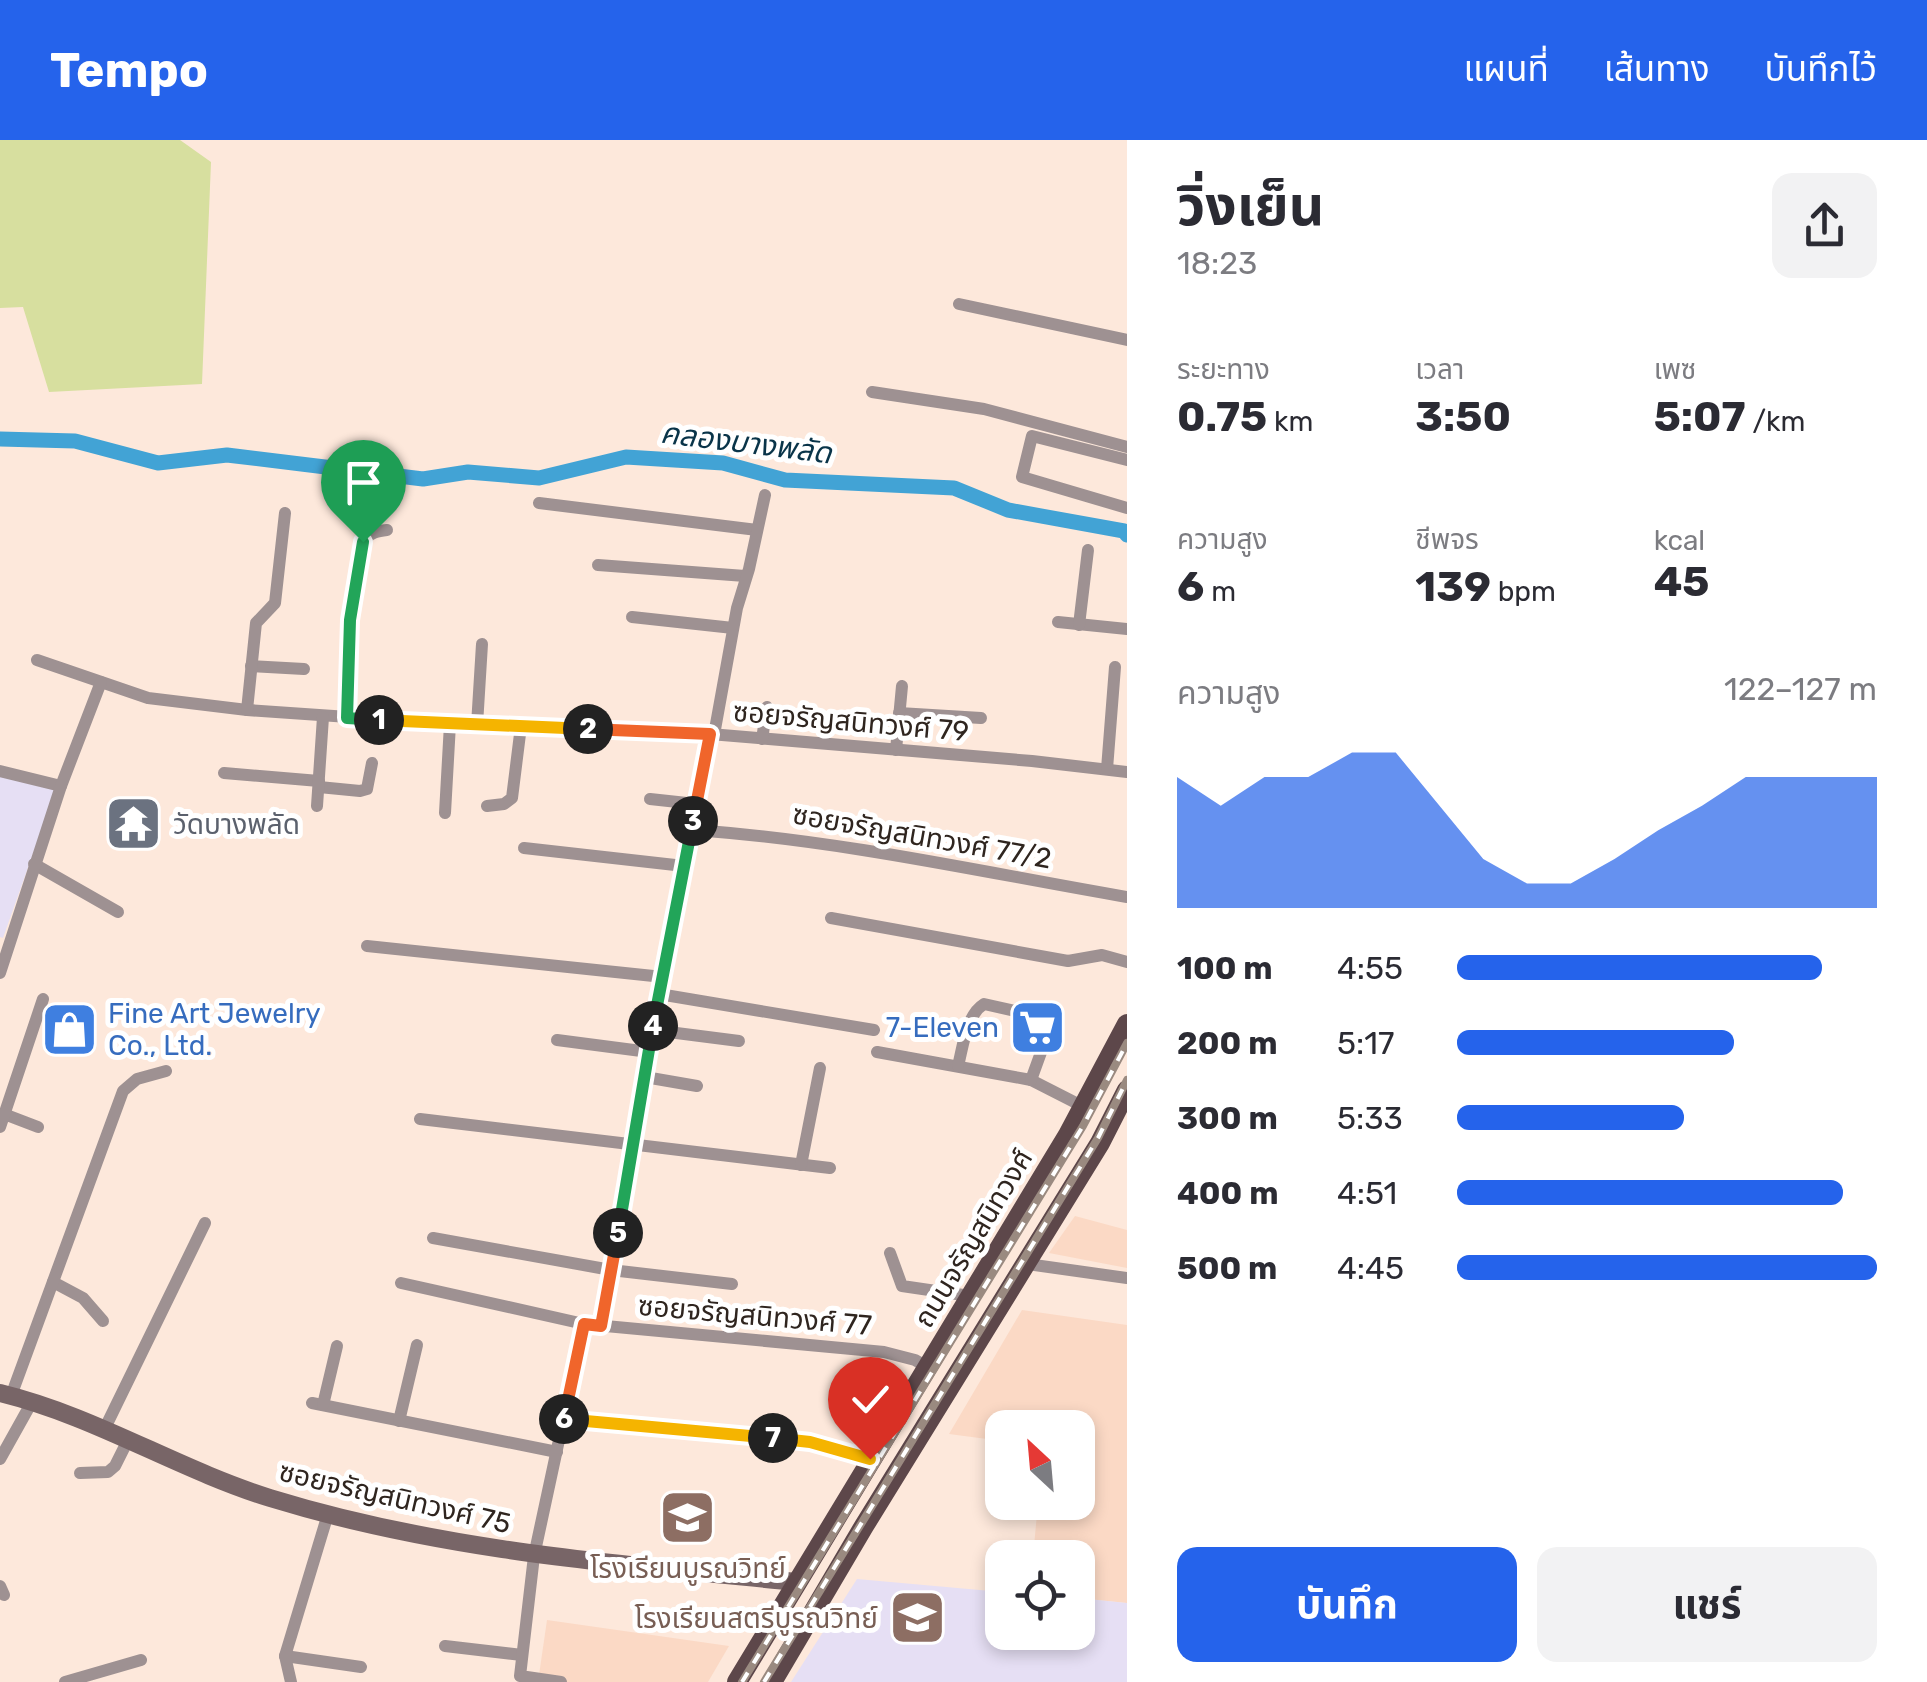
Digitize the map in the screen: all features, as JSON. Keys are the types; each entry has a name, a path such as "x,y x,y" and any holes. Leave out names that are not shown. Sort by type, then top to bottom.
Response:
{"main road":[{"name":"ถนนจรัญสนิทวงศ์","path":"737,1682 1084,1108 1127,1024"},
{"name":"ถนนจรัญสนิทวงศ์","path":"772,1682 1100,1143 1127,1090"}],"street":[{"path":"959,304 1127,340"},
{"path":"872,392 984,409 1127,448"},
{"path":"1127,460 1032,436 1022,477 1127,508"},
{"path":"601,1326 696,804 765,495"},
{"path":"539,503 757,530"},
{"path":"247,710 256,623 275,602 286,514"},
{"path":"347,718 350,620 358,564 363,542 370,534 386,530"},
{"path":"1079,625 1088,550"},
{"path":"598,565 744,580"},
{"path":"632,616 733,628"},
{"path":"1058,622 1127,629"},
{"path":"478,725 482,644"},
{"name":"ซอยจรัญสนิทวงศ์ 79","path":"37,660 148,698 247,710 450,724 712,735 1127,772"},
{"path":"251,666 304,669"},
{"path":"1107,770 1115,667"},
{"path":"0,973 60,786 101,682"},
{"path":"896,750 902,686"},
{"path":"762,739 767,707"},
{"path":"900,713 981,718"},
{"path":"318,806 324,717"},
{"path":"445,813 450,724"},
{"path":"486,806 504,804 512,798 521,726"},
{"path":"224,773 360,791 367,789 372,763"},
{"path":"0,771 60,786"},
{"path":"650,799 696,804"},
{"name":"ซอยจรัญสนิทวงศ์ 77/2","path":"707,830 860,847 1127,897"},
{"path":"524,848 684,866"},
{"path":"34,864 118,912"},
{"path":"831,918 1068,961 1102,955 1127,962"},
{"path":"367,946 662,977"},
{"path":"659,994 874,1030"},
{"path":"38,1127 2,1121 43,1000"},
{"path":"958,1066 972,1017 984,1004 1052,1022 1031,1080"},
{"path":"652,1030 739,1041"},
{"path":"556,1040 649,1052"},
{"path":"877,1052 1031,1080 1084,1108"},
{"path":"801,1164 820,1068"},
{"path":"5,1394 53,1282 123,1091 137,1079 166,1071"},
{"path":"645,1077 696,1086"},
{"path":"420,1119 830,1168"},
{"path":"105,1428 206,1223"},
{"path":"432,1238 611,1270 732,1284"},
{"path":"890,1253 902,1286 970,1296"},
{"path":"1027,1264 1127,1278"},
{"path":"53,1282 83,1298 103,1321"},
{"name":"ซอยจรัญสนิทวงศ์ 77","path":"400,1283 584,1324 884,1352 927,1367"},
{"path":"560,1682 520,1676 534,1556 584,1324"},
{"path":"399,1421 417,1345"},
{"path":"337,1346 317,1404 556,1452"},
{"name":"ซอยจรัญสนิทวงศ์ 75","path":"5,1394 32,1400 105,1428 233,1486 328,1514 534,1556 796,1582"},
{"path":"0,1460 32,1400"},
{"path":"564,1420 810,1442 870,1459"},
{"path":"80,1473 108,1472 129,1438"},
{"path":"291,1682 286,1656 328,1514"},
{"path":"445,1646 522,1655"},
{"path":"286,1656 361,1667"},
{"path":"64,1682 141,1660"}],"shaded area":[{"path":"0,776 56,789 3,938 0,937"},
{"path":"1075,1216 1127,1230 1127,1268 1049,1253"},
{"path":"1022,1310 1127,1325 1127,1603 1095,1600 1095,1540 1035,1540 1036,1520 1095,1520 1095,1410 985,1410 985,1439 949,1434"},
{"name":"โรงเรียนสตรีบูรณวิทย์","path":"857,1579 985,1590 985,1650 1095,1650 1095,1600 1127,1603 1127,1682 791,1682"},
{"path":"547,1620 729,1646 708,1682 538,1682"}],"green space":[{"path":"0,140 180,140 211,162 202,384 49,392 23,307 0,308"}],"waterway":[{"name":"คลองบางพลัด","path":"0,439 75,441 158,463 227,455 423,479 468,472 539,478 626,457 723,463 785,480 954,488 1008,510 1124,531 1127,535"}],"railway":[{"path":"742,1682 1083,1126 1127,1043"},
{"path":"764,1682 1098,1138 1127,1080"}],"place":[{"name":"วัดบางพลัด","path":"134,824"},
{"name":"7-Eleven","path":"1038,1027"},
{"name":"Fine Art Jewelry Co., Ltd.","path":"69,1029"},
{"name":"โรงเรียนบูรณวิทย์","path":"688,1517"},
{"name":"โรงเรียนสตรีบูรณวิทย์","path":"917,1618"}],"route":[{"path":"363,542 350,620 347,718 710,734 652,1030 601,1326 584,1324 564,1420 810,1442 870,1459"}]}
